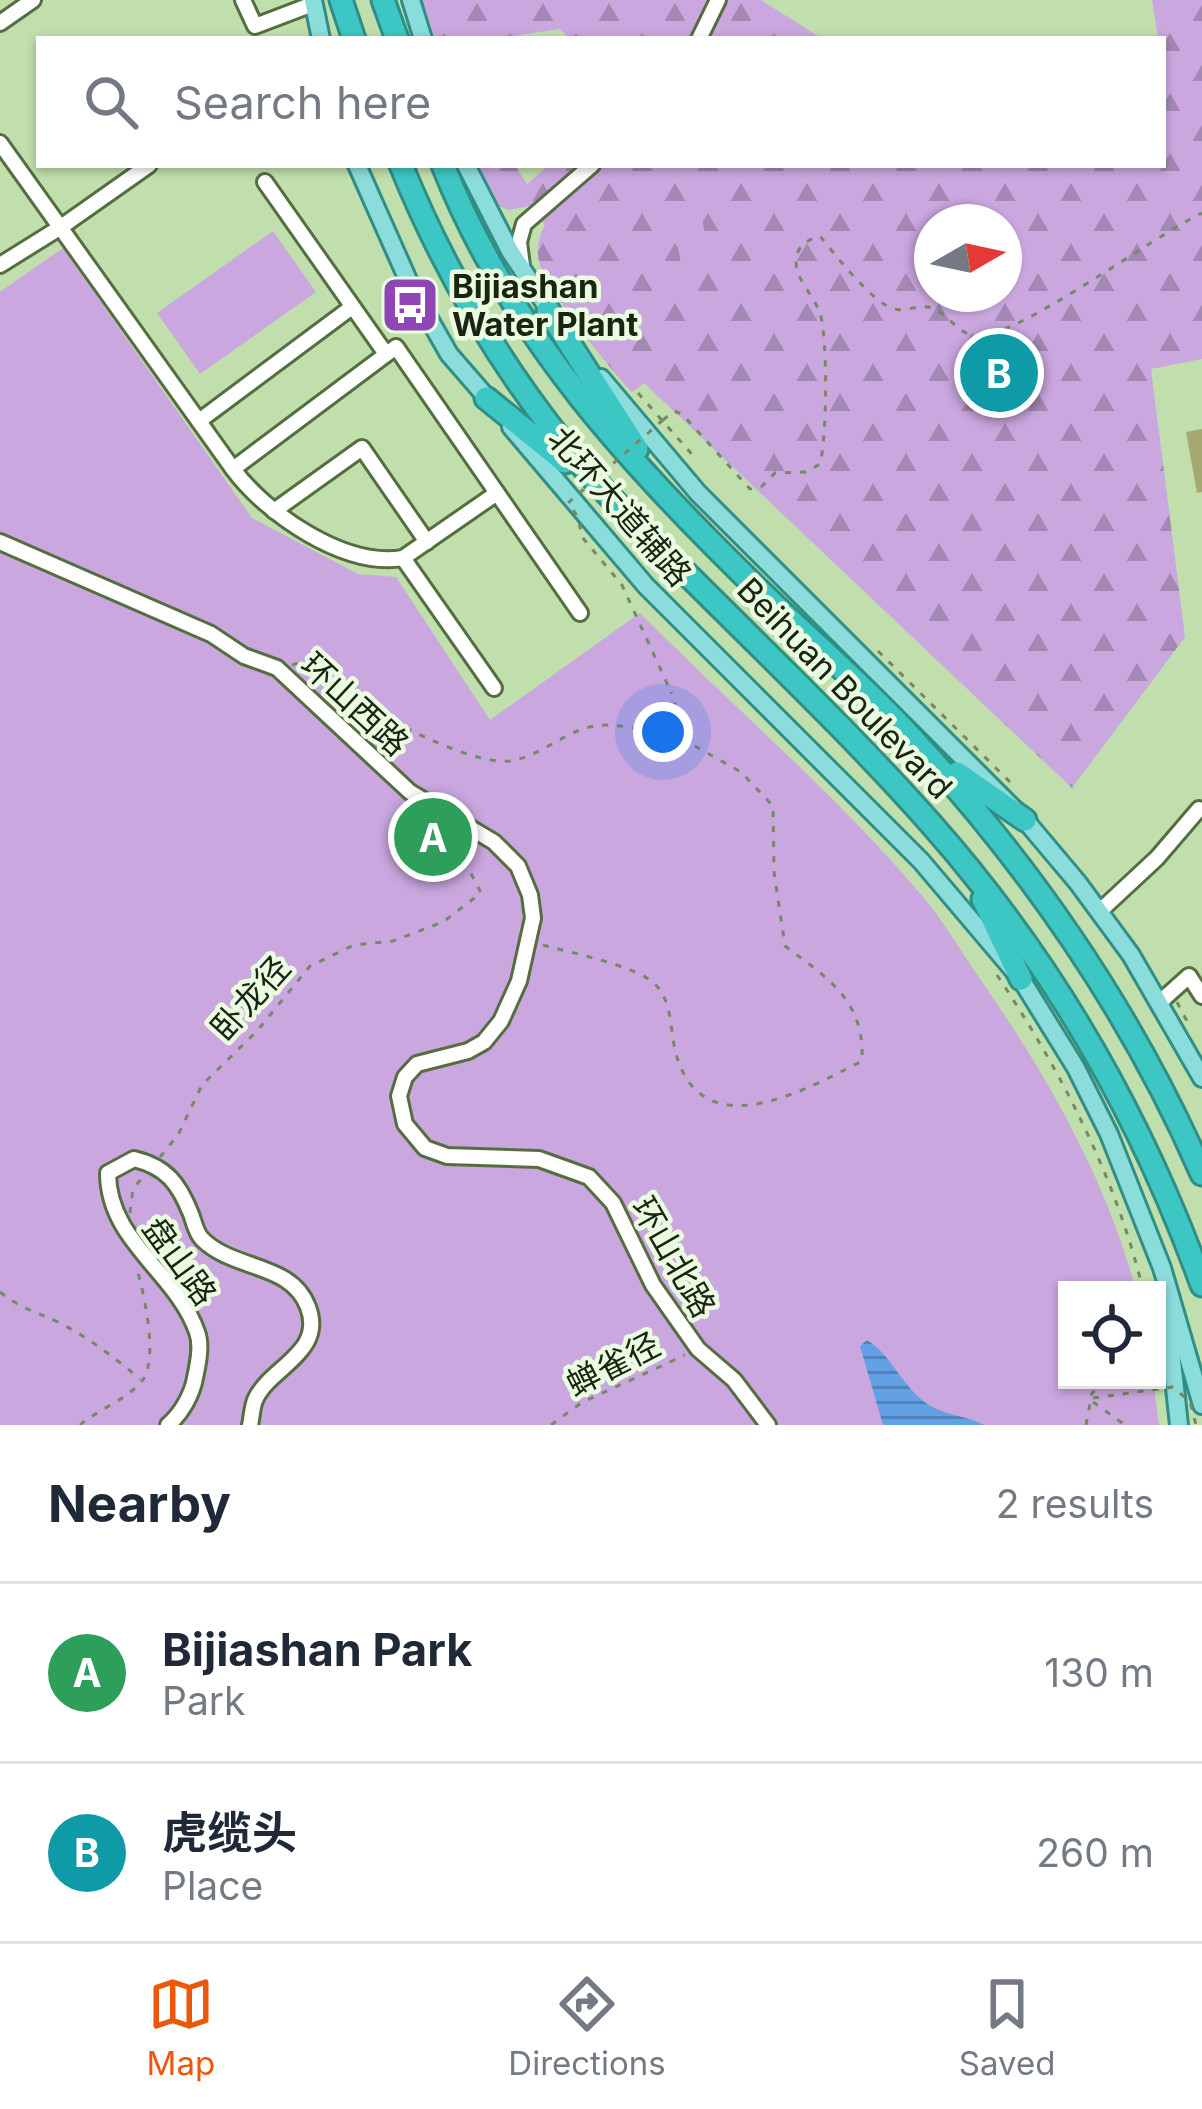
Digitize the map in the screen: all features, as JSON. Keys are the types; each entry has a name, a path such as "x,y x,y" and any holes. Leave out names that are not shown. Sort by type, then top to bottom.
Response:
{"highway":[{"path":"341,0 353,36"},
{"path":"383,0 396,36"},
{"name":"Beihuan Boulevard","path":"401,168 441,255 506,367 562,442 623,511 880,769 971,871 1042,966 1123,1100 1202,1285"},
{"name":"Beihuan Boulevard","path":"444,168 480,245 543,350 611,438 908,734 1000,840 1094,969 1161,1086 1202,1174"},
{"path":"548,310 598,392 686,517"},
{"path":"486,398 623,511"},
{"path":"908,734 1025,820"},
{"path":"971,871 1021,980"}],"main road":[{"path":"410,0 422,36"},
{"path":"313,2 320,36"},
{"name":"北环大道辅路","path":"358,168 412,289 448,354 646,586 921,861 1021,980 1076,1068 1109,1134 1162,1268 1202,1405"},
{"name":"北环大道辅路","path":"466,168 548,310 698,493 1025,820 1100,910 1168,1002 1202,1078"},
{"path":"1162,1268 1180,1425"}],"street":[{"path":"0,22 33,0"},
{"path":"243,0 255,26 313,2"},
{"path":"700,36 718,0"},
{"path":"0,143 233,469 252,494 274,511 356,557 403,558 497,493"},
{"path":"0,265 144,168"},
{"path":"490,214 512,225 530,218 588,168"},
{"path":"265,182 386,354"},
{"path":"526,278 519,242 530,218"},
{"path":"199,421 352,307"},
{"path":"233,469 396,347 580,613"},
{"path":"274,511 362,448 428,542"},
{"name":"环山西路","path":"0,542 211,634 244,656 277,668 410,792 494,842 518,866 530,895 530,940 519,981 493,1032 468,1051 417,1064 405,1077 399,1096"},
{"path":"403,558 494,688"},
{"path":"1100,910 1157,858 1199,809"},
{"path":"1168,1002 1202,964"},
{"path":"1189,976 1202,995"},
{"name":"环山北路","path":"399,1096 405,1124 425,1148 447,1156 539,1159 589,1177 614,1203 653,1285 698,1349 734,1380 767,1425"},
{"name":"盘山路","path":"168,1425 194,1387 199,1335 170,1287 128,1237 114,1210 108,1173 134,1159 154,1164 174,1179 200,1238 227,1256 287,1278 304,1297 312,1316 309,1336 298,1357 256,1398 250,1425"}],"path":[{"path":"668,731 675,703 671,692 622,586 582,537 578,517 568,503 674,411 682,414 750,489 761,487 775,473 806,472 820,464 826,388 822,318 797,265 798,251 807,240 820,236 857,275 863,288 890,308 903,311 926,306 946,315 958,330 979,337 1040,315 1064,294 1202,213"},
{"path":"638,393 696,459"},
{"path":"652,427 663,440"},
{"path":"877,650 1010,783"},
{"path":"277,668 305,662 344,695 471,755 504,762 532,756 578,731 618,725 648,733 668,731 741,772 772,806 774,872 785,946 852,1005 863,1034 862,1061 766,1105 710,1099 683,1076 666,1002 656,985 641,975 530,940"},
{"name":"卧龙径","path":"154,1164 178,1135 202,1085 256,1031 310,966 354,945 393,941 443,922 481,893 462,856 453,818"},
{"path":"993,969 1081,1117 1140,1281"},
{"path":"1168,1002 1194,1032"},
{"path":"80,1425 142,1381 150,1360 145,1294 128,1237 133,1189 154,1164"},
{"path":"0,1292 22,1310 58,1322 112,1355 142,1381"},
{"name":"蝉雀径","path":"551,1425 581,1403 698,1349"},
{"path":"1093,1400 1173,1388 1190,1402 1196,1425"},
{"path":"1086,1425 1092,1393 1098,1389"},
{"path":"1093,1400 1126,1425"}],"green space":[{"path":"422,0 761,0 818,36 567,36 560,29 512,36 434,36"},
{"path":"1152,0 1202,0 1202,359 1151,369 1185,637 1072,788 644,383 632,392 580,329 544,273 538,251 545,225 529,206 509,210 499,206 480,168 517,168 527,184 546,168 1166,168 1166,36 1158,36"},
{"path":"702,218 711,270 683,275 674,223"},
{"path":"273,231 316,292 200,374 157,313"},
{"path":"63,248 252,518 358,574 396,577 490,720 640,613 821,788 891,860 944,925 1049,1086 1107,1205 1133,1281 1058,1281 1058,1389 1154,1389 1159,1425 0,1425 0,292"}],"water":[{"path":"867,1340 929,1405 984,1425 883,1425 860,1346"}],"building":[{"path":"1202,429 1202,492 1197,493 1186,432"}],"place":[{"name":"Bijiashan Water Plant","path":"410,305"},
{"name":"虎缆头","path":"999,373"},
{"name":"Bijiashan Park","path":"433,837"}]}
